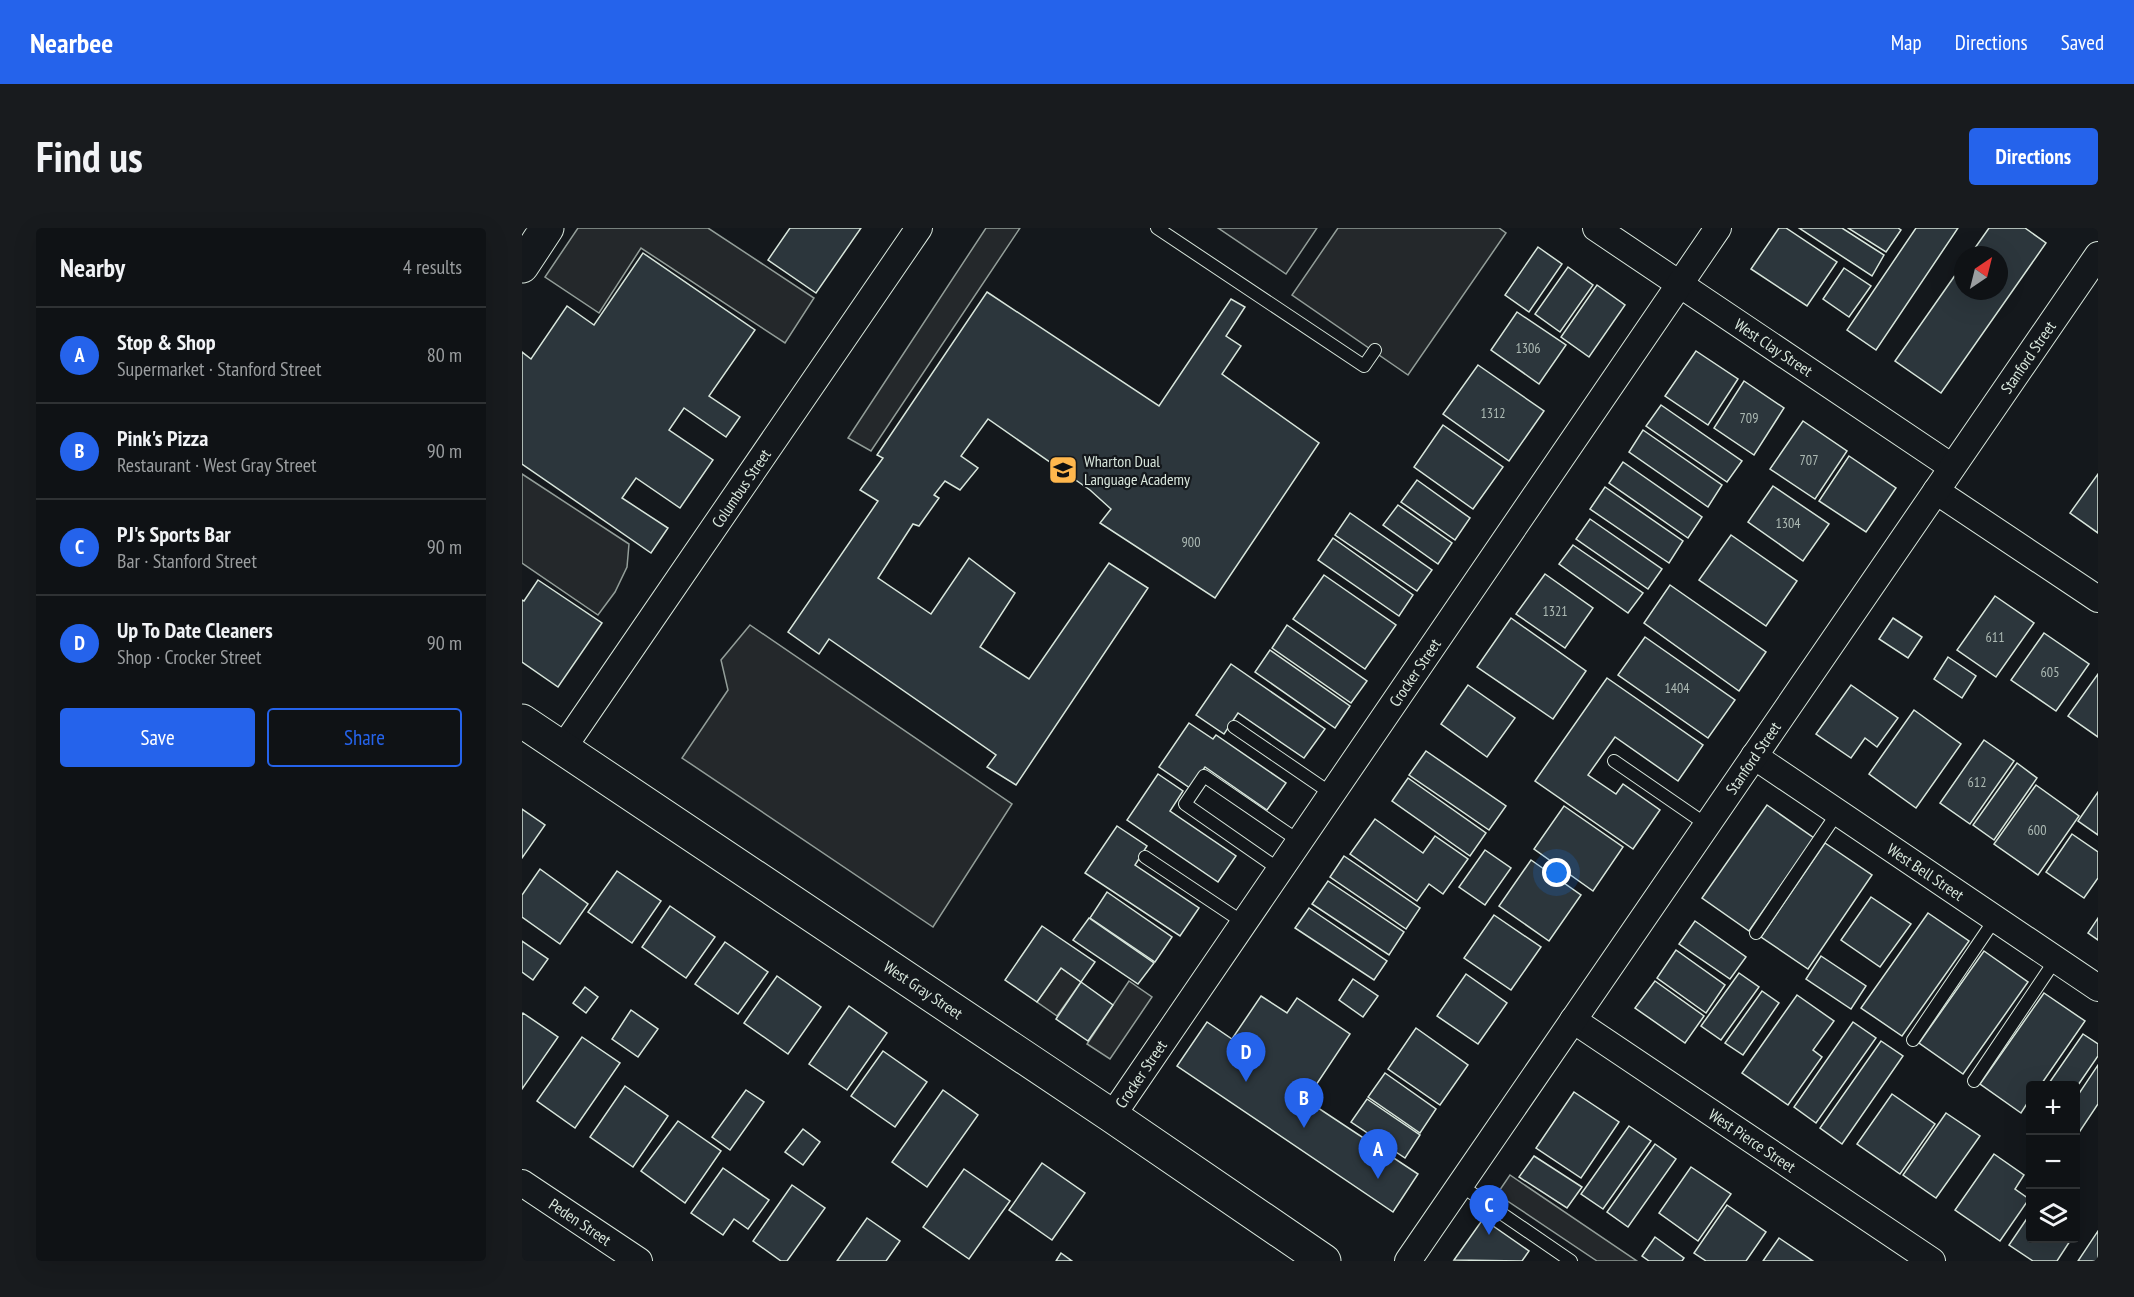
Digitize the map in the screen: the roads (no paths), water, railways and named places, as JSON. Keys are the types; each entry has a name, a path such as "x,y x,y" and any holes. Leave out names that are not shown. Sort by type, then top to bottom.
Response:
{"main road":[{"path":"522,266 547,228"},
{"name":"West Gray Street","path":"522,721 1112,1116 1324,1261"}],"street":[{"name":"Columbus Street","path":"563,748 919,228"},
{"name":"West Clay Street","path":"1596,228 1952,467"},
{"name":"Crocker Street","path":"1112,1116 1718,228"},
{"name":"Stanford Street","path":"1408,1261 2098,255"},
{"path":"1936,491 2098,599"},
{"name":"West Bell Street","path":"1754,756 2098,988"},
{"name":"West Pierce Street","path":"1573,1020 1932,1261"},
{"name":"Peden Street","path":"522,1183 639,1261"}],"lane":[{"path":"1157,228 1364,366 1375,350"},
{"path":"1234,727 1332,794"},
{"path":"1614,761 1707,825"},
{"path":"1280,870 1185,804 1204,776 1299,842"},
{"path":"1756,933 1838,812"},
{"path":"1146,857 1244,923"},
{"path":"1913,1040 1995,919"},
{"path":"1974,1081 2056,959"},
{"path":"1460,1185 1571,1261"}],"place":[{"name":"Wharton Dual Language Academy","path":"1063,470"},
{"name":"Up To Date Cleaners","path":"1246,1082"},
{"name":"Pink's Pizza","path":"1304,1128"},
{"name":"Stop & Shop","path":"1378,1179"},
{"name":"PJ's Sports Bar","path":"1489,1235"}]}
